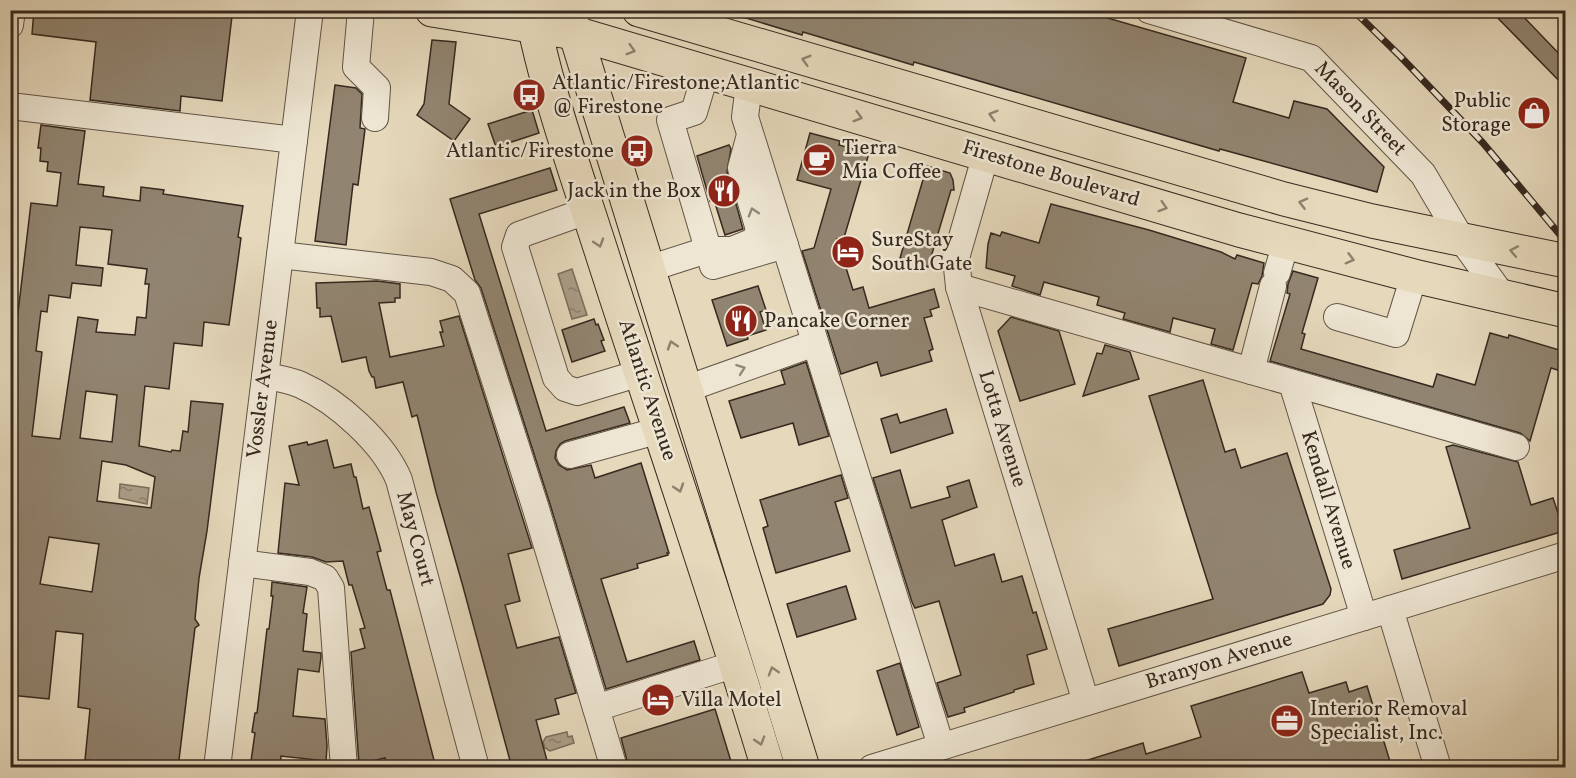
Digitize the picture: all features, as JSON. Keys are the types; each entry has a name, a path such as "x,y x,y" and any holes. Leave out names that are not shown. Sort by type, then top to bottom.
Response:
{"main road":[{"name":"Firestone Boulevard","path":"432,10 572,22 706,72 1286,242 1414,276 1566,311"},
{"name":"Firestone Boulevard","path":"639,10 1284,199 1372,221 1566,261"},
{"name":"Atlantic Avenue","path":"532,18 545,70 640,373 768,768"},
{"name":"Atlantic Avenue","path":"572,22 803,768"},
{"path":"986,154 1022,142 1078,158 1130,155"}],"street":[{"path":"10,25 12,10"},
{"name":"Vossler Avenue","path":"217,768 310,10"},
{"path":"361,10 356,67 377,88 375,118"},
{"name":"Mason Street","path":"1149,10 1311,58 1423,174 1462,240 1504,298"},
{"path":"706,72 694,112 670,120 713,266 785,245"},
{"path":"749,85 745,117 750,135 942,746"},
{"path":"10,106 294,140"},
{"path":"648,269 708,250 732,250 750,244 757,236 758,226 741,168 750,135"},
{"name":"Lotta Avenue","path":"986,154 956,258 959,287 1086,702"},
{"path":"589,210 519,235 515,246 556,378 565,388 577,392 640,373"},
{"path":"1251,371 1286,242"},
{"path":"280,255 430,272 452,279 467,293 537,509 614,768"},
{"path":"1337,316 1396,334 1414,276"},
{"path":"959,287 1516,447"},
{"path":"686,389 815,343"},
{"name":"May Court","path":"265,376 300,384 324,399 350,418 374,442 394,469 399,480 476,768"},
{"name":"Kendall Avenue","path":"1292,383 1364,617"},
{"path":"570,455 660,430"},
{"name":"Branyon Avenue","path":"872,768 1566,555"},
{"path":"242,563 310,573 325,578 331,588 344,768"},
{"path":"1390,609 1438,768"},
{"path":"596,708 736,664"}],"water":[{"path":"572,269 587,315 572,319 558,274"},
{"path":"120,484 149,488 147,504 119,498"},
{"path":"567,732 568,737 572,736 574,743 550,751 545,748 543,742 546,737"}],"building":[{"path":"34,10 183,10 232,16 222,101 181,96 180,111 90,100 96,42 32,34"},
{"path":"736,10 1080,10 1246,58 1233,102 1289,118 1294,101 1327,109 1384,167 1377,192 1220,149 1219,151 914,62 913,65 803,32 802,35 736,15"},
{"path":"1490,10 1517,10 1566,61 1566,88"},
{"path":"432,40 456,42 449,104 470,119 454,141 417,115 424,104"},
{"path":"335,85 356,88 362,94 360,128 365,129 358,185 353,184 346,245 315,241"},
{"path":"532,110 539,133 496,147 488,124"},
{"path":"41,125 85,131 78,184 104,187 103,196 140,201 141,187 164,190 163,194 243,206 229,325 204,322 202,346 174,343 169,389 145,386 139,446 171,452 172,450 180,451 183,431 188,432 191,401 223,404 199,578 195,619 199,625 195,628 178,768 119,768 120,763 85,760 90,709 78,707 83,634 56,631 49,699 10,695 10,380 31,203 57,206 61,173 47,171 48,162 40,161 41,148 38,148","holes":["80,227 112,230 108,264 147,269 145,284 149,284 146,318 137,317 135,335 96,332 98,320 78,317 60,439 32,436 42,352 36,351 41,311 47,312 49,295 70,298 72,283 101,286 103,268 76,265","86,391 117,395 112,442 80,438","102,461 126,465 155,477 151,508 97,501","49,537 99,544 92,592 40,584"]},
{"path":"810,133 840,141 839,145 869,153 843,241 837,239 853,290 863,287 869,308 934,289 939,307 930,310 932,316 924,318 933,349 929,351 932,361 881,376 877,362 841,374 802,251 814,248 831,189 797,180"},
{"name":"Jack in the Box","path":"729,145 731,149 727,172 743,229 725,235 714,200 710,201 697,156"},
{"path":"927,166 950,173 954,190 951,190 928,267 900,258"},
{"path":"550,168 557,190 479,214 546,431 624,407 630,423 565,441 560,444 555,458 559,465 567,470 591,465 595,478 641,463 669,553 637,564 638,568 601,579 627,662 694,641 700,660 606,689 550,504 450,199"},
{"path":"1051,204 1149,230 1221,252 1235,259 1237,255 1264,263 1258,284 1252,283 1233,350 1211,344 1215,329 1173,318 1170,332 1123,319 1125,313 1097,305 1099,297 1044,282 1040,295 1012,286 1015,276 986,268 991,233 1000,236 1002,232 1039,243"},
{"path":"1293,271 1318,278 1302,333 1305,334 1301,349 1433,387 1437,374 1475,385 1490,333 1508,338 1509,335 1566,352 1561,371 1551,368 1530,441 1520,433 1270,361 1290,294 1287,293 1288,284"},
{"path":"377,281 400,284 400,298 395,298 395,302 379,303 390,357 444,346 440,321 459,316 532,548 508,554 520,601 505,605 517,648 559,637 576,693 555,699 559,714 536,720 549,768 512,768 417,415 412,417 403,382 376,388 366,357 342,362 331,316 320,317 320,308 317,308 316,283"},
{"name":"Pancake Corner","path":"758,286 766,310 760,312 766,330 727,346 712,300"},
{"path":"1011,317 1059,331 1075,384 1020,401 998,331"},
{"path":"594,319 604,340 601,341 605,351 572,362 562,330"},
{"path":"1105,345 1130,352 1139,379 1083,396 1097,353 1102,354"},
{"path":"806,362 829,436 799,445 793,423 741,438 729,401 785,384 781,371"},
{"path":"1203,380 1225,452 1235,449 1241,468 1287,453 1331,589 1330,595 1323,604 1119,666 1108,629 1213,599 1149,396"},
{"path":"946,409 953,433 891,453 881,419 897,414 900,423"},
{"path":"327,440 334,468 351,464 363,509 369,507 381,551 377,552 387,590 390,590 436,768 388,768 385,758 359,764 351,652 365,648 360,629 365,628 343,561 326,562 312,557 278,553 285,483 299,485 289,446 307,442 308,445"},
{"path":"1453,445 1518,462 1531,505 1553,498 1564,531 1402,579 1394,550 1470,528 1446,447"},
{"path":"900,470 911,508 950,497 947,487 969,480 977,507 942,520 955,566 994,554 1002,582 1022,576 1047,649 1027,655 1034,684 964,708 965,712 948,717 937,683 961,675 939,601 915,608 873,478"},
{"path":"841,475 848,498 835,502 850,551 776,573 763,528 768,526 760,500"},
{"path":"272,582 307,587 303,613 307,614 303,651 321,653 321,657 319,672 298,669 293,716 325,719 326,761 281,756 280,768 250,768 255,733 252,732 255,713 257,713 273,596 271,596"},
{"path":"846,586 856,619 797,637 787,604"},
{"path":"900,663 919,727 897,735 877,671"},
{"name":"Interior Removal Specialist, Inc.","path":"1302,672 1309,693 1346,682 1349,692 1367,686 1392,768 1078,768 1078,763 1143,743 1146,754 1201,737 1191,706"},
{"path":"715,709 733,768 629,768 621,738"}],"railway":[{"path":"1353,10 1483,143 1566,242"}],"place":[{"name":"Atlantic/Firestone;Atlantic @ Firestone","path":"529,95"},
{"name":"Public Storage","path":"1534,113"},
{"name":"Atlantic/Firestone","path":"637,151"},
{"name":"Tierra Mia Coffee","path":"819,160"},
{"name":"Jack in the Box","path":"724,191"},
{"name":"SureStay South Gate","path":"848,252"},
{"name":"Pancake Corner","path":"741,321"},
{"name":"Villa Motel","path":"658,700"},
{"name":"Interior Removal Specialist, Inc.","path":"1287,721"}]}
